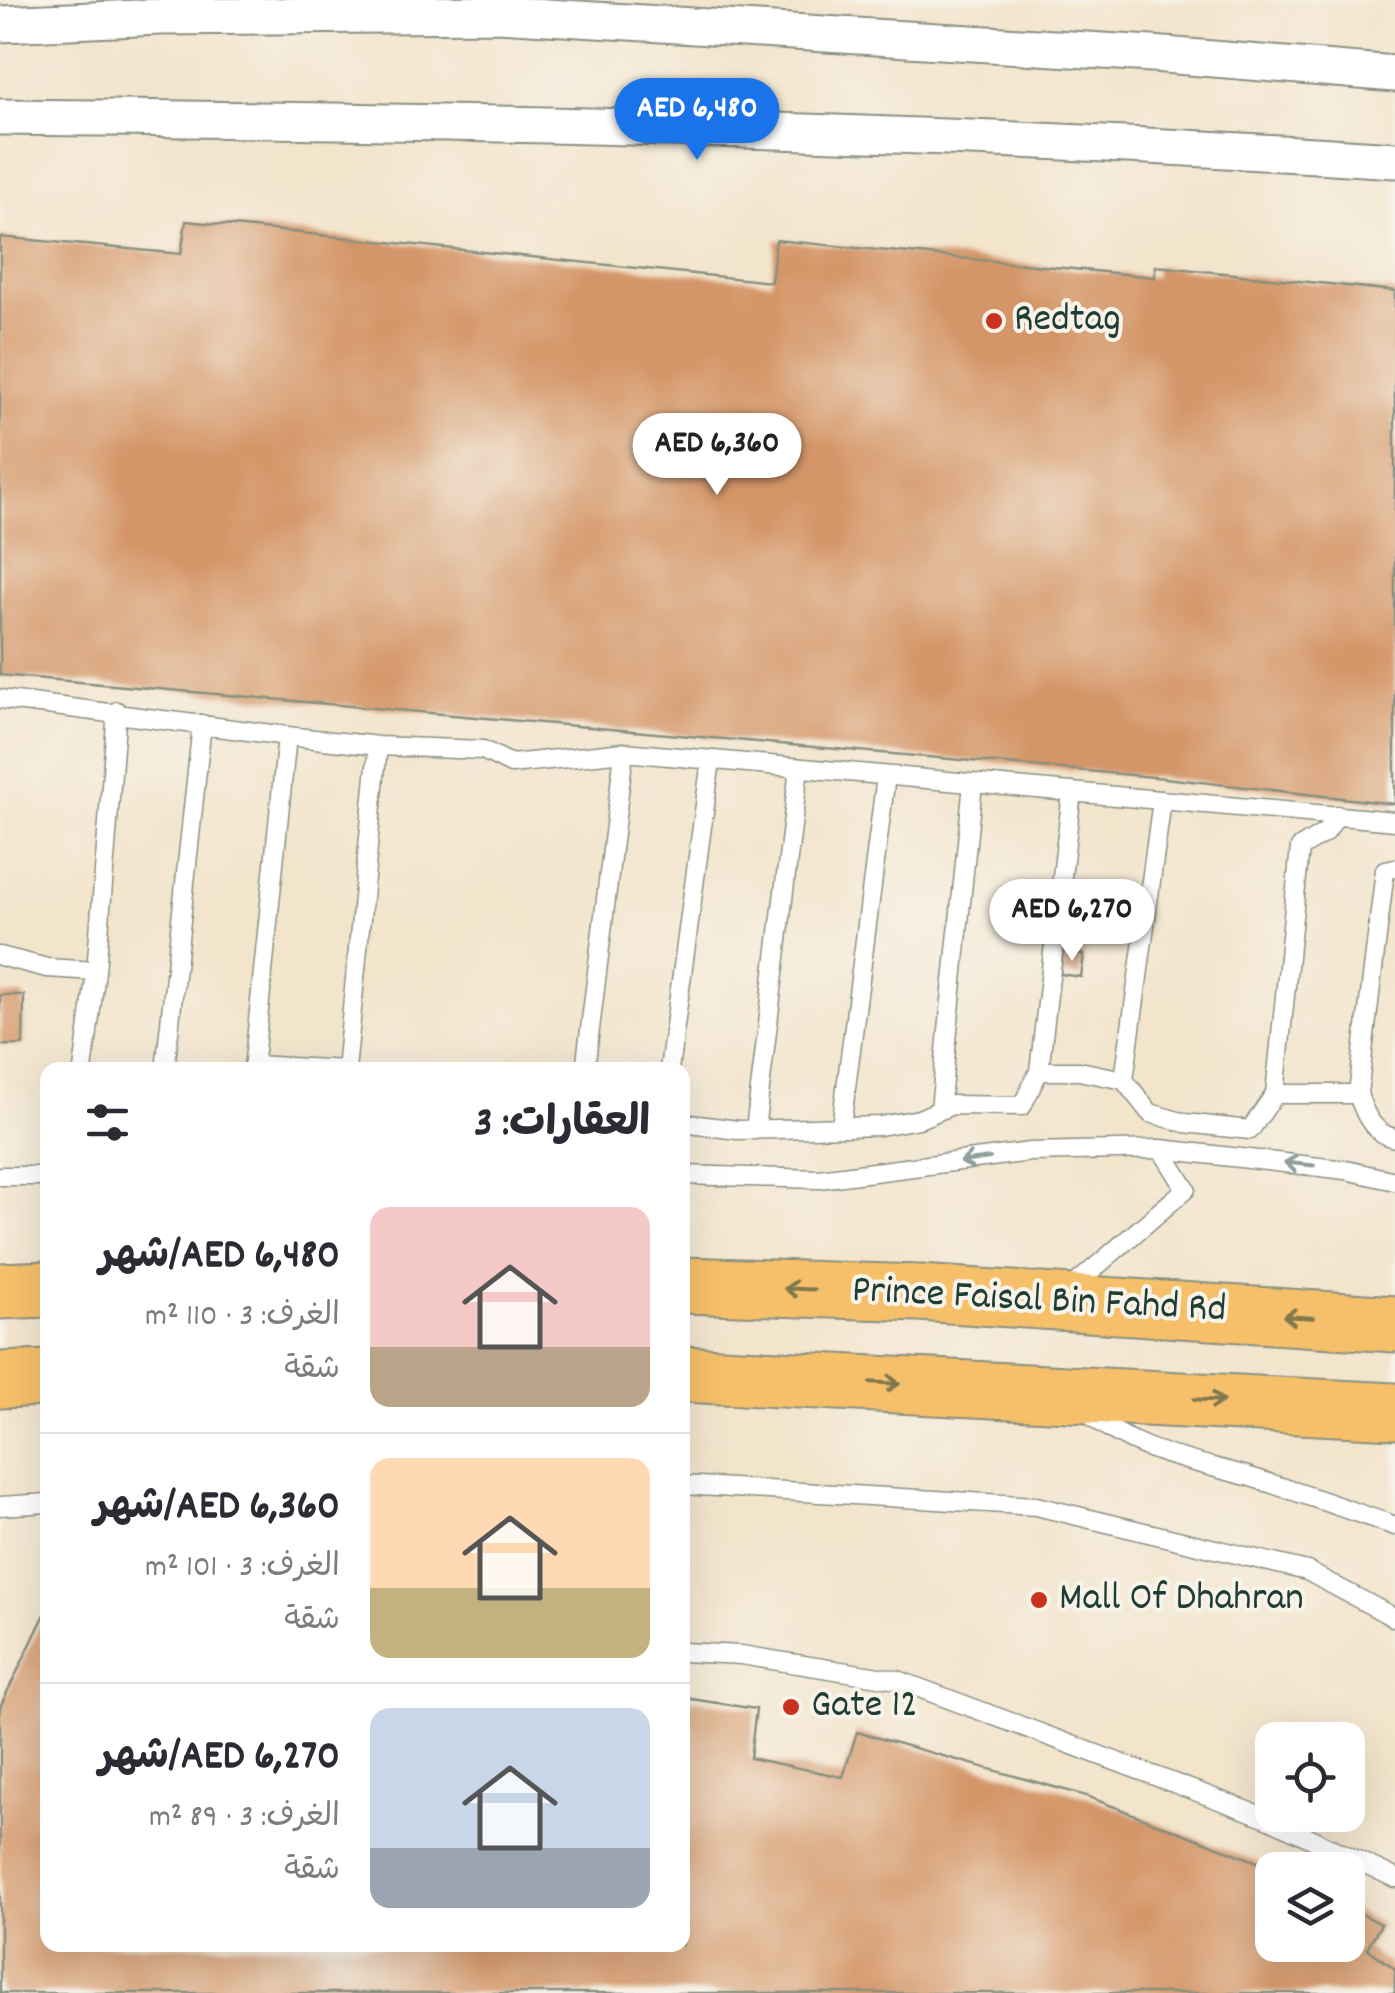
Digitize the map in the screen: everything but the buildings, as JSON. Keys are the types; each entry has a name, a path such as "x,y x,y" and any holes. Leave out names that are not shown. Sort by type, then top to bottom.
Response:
{"main road":[{"name":"Prince Faisal Bin Fahd Rd","path":"690,1285 1395,1324"},
{"path":"0,1290 40,1289"},
{"path":"690,1374 1395,1411"},
{"path":"0,1380 40,1378"}],"street":[{"path":"0,24 498,7 1395,74"},
{"path":"0,117 333,120 1142,144 1395,160"}],"lane":[{"path":"0,699 378,746 483,750 511,764 624,752 1395,820"},
{"path":"84,1062 96,971 117,711"},
{"path":"165,1062 202,724"},
{"path":"254,1062 288,736"},
{"path":"347,1062 378,746"},
{"path":"586,1062 624,752"},
{"path":"669,1062 711,760"},
{"path":"755,1130 799,768"},
{"path":"841,1126 886,776"},
{"path":"940,1110 973,783"},
{"path":"690,1124 755,1130 880,1126 976,1102 1022,1106 1039,1071 1072,792"},
{"path":"1124,1080 1162,800"},
{"path":"1039,1071 1079,1071 1124,1080 1150,1113 1185,1123 1250,1130 1276,1094 1300,848 1326,832 1337,815"},
{"path":"1395,868 1386,870 1358,1094 1364,1116 1386,1136 1395,1138"},
{"path":"0,956 47,968 96,971"},
{"path":"1276,1094 1358,1094"},
{"path":"1053,1303 1186,1188 1161,1149"},
{"path":"690,1175 818,1178 1030,1152 1161,1149 1346,1170 1395,1181"},
{"path":"0,1176 40,1176"},
{"path":"1063,1392 1112,1434 1395,1526"},
{"path":"690,1485 1036,1506 1307,1571 1395,1618"},
{"path":"0,1506 40,1504"},
{"path":"690,1652 740,1655 898,1680 1270,1819 1395,1878"}],"place":[{"name":"Redtag","path":"994,321"},
{"name":"Mall Of Dhahran","path":"1039,1600"},
{"name":"Gate 12","path":"791,1707"}]}
